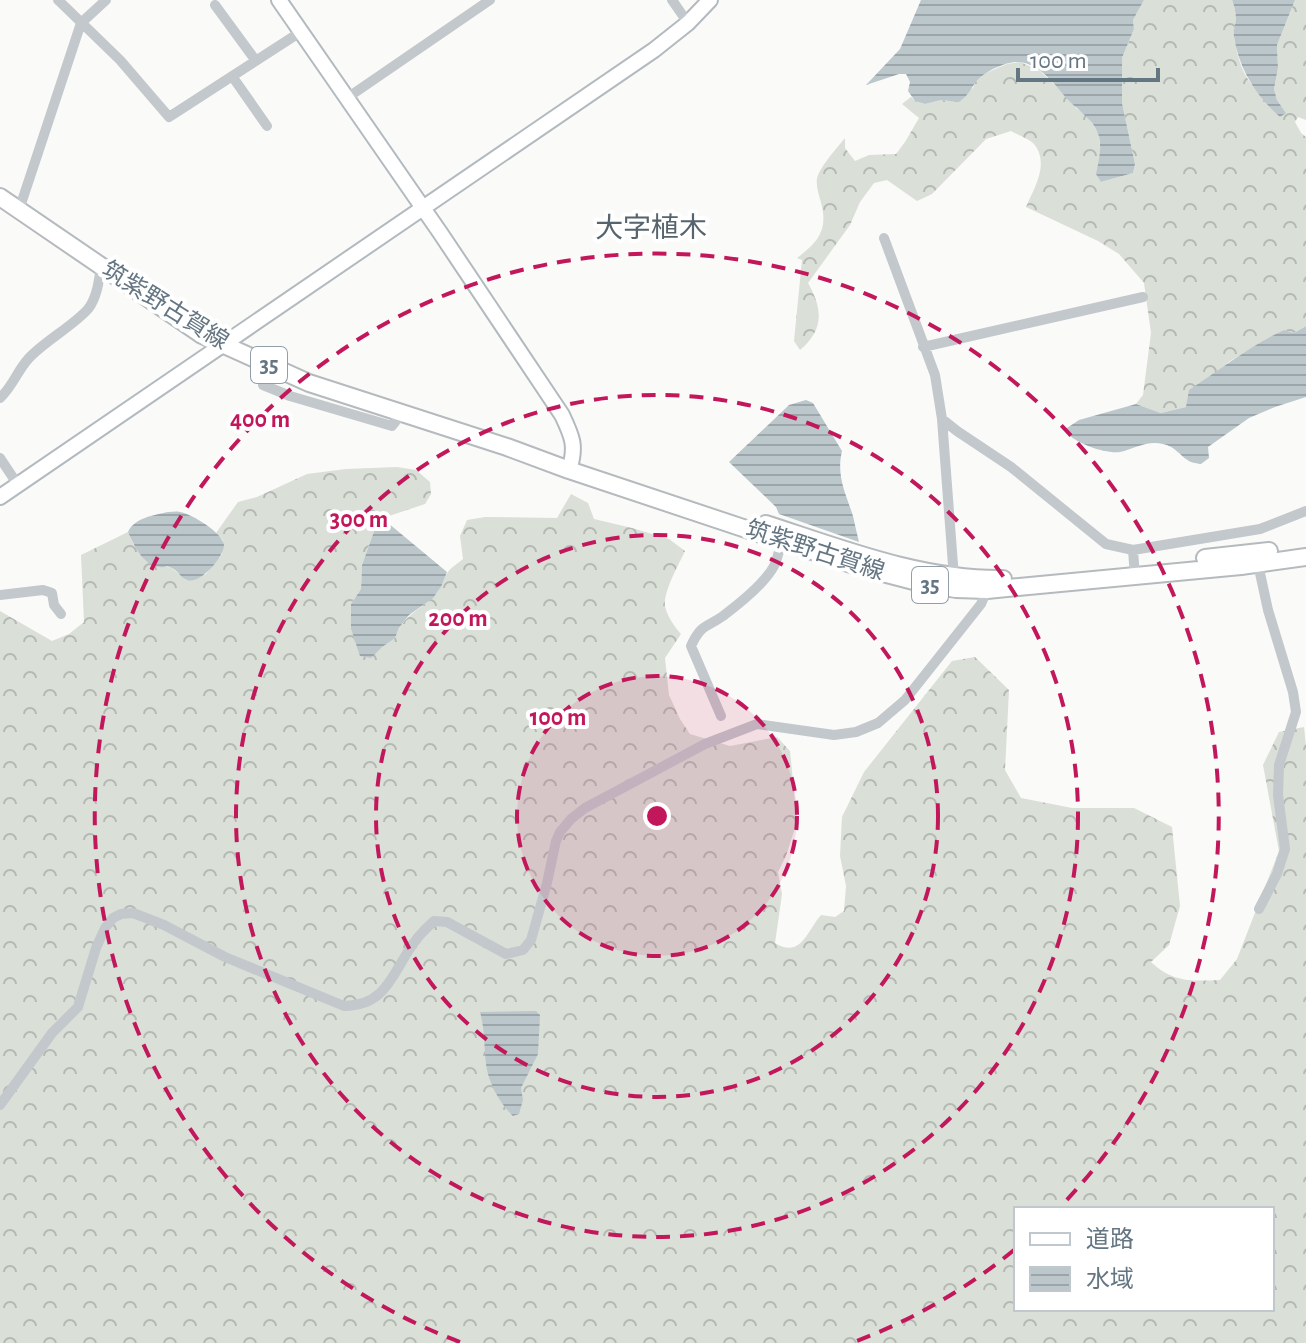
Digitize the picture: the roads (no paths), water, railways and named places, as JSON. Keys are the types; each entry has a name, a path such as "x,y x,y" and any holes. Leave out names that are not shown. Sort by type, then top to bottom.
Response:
{"main road":[{"name":"筑紫野古賀線","path":"0,197 202,335 309,383 860,567 925,584 987,584 1134,564 1306,547"},
{"name":"筑紫野古賀線","path":"569,470 597,468 955,583"},
{"name":"筑紫野古賀線","path":"1134,564 1258,564 1306,557"}],"street":[{"path":"58,0 120,60 169,117 302,31"},
{"path":"19,210 81,23 106,0"},
{"path":"279,0 562,415 572,436 575,454 569,470"},
{"path":"347,98 490,0"},
{"path":"672,0 688,23"},
{"path":"0,497 612,80 671,38 710,0"},
{"path":"215,5 256,61"},
{"path":"232,76 267,126"},
{"path":"884,238 935,375 942,419 955,583"},
{"path":"0,398 30,357 89,308 97,290 101,267"},
{"path":"923,347 1143,297"},
{"path":"263,385 392,426 402,413"},
{"path":"942,419 1011,467 1134,564 1260,529 1306,511"},
{"path":"0,458 18,485"},
{"path":"721,716 691,646 697,632 721,617 769,575 782,541"},
{"path":"1258,564 1296,712 1279,765 1278,795 1285,849 1277,874 1259,909"},
{"path":"0,1105 52,1033 78,1007 96,948 113,918 133,913 164,925 225,957 344,1006 360,1006 386,987 415,941 434,921 447,922 506,954 523,950 531,940 556,841 571,819 585,808 705,744 757,724 834,735 856,732 878,723 905,700 981,604 987,584"},
{"path":"0,595 43,590 52,593 54,605 61,614"}],"water":[{"path":"921,0 1144,0 1133,20 1134,29 1122,58 1122,103 1135,164 1133,173 1101,182 1096,174 1100,147 1095,127 1044,74 1028,64 1014,62 989,71 959,102 940,100 925,104 915,101 908,91 910,82 906,74 866,85 900,49"},
{"path":"1232,0 1295,0 1277,45 1278,68 1274,89 1286,113 1280,117 1263,100 1244,71 1234,37 1236,15"},
{"path":"1306,326 1306,397 1249,418 1208,447 1209,458 1201,464 1190,461 1163,444 1146,444 1114,452 1092,448 1068,434 1067,428 1079,420 1136,404 1161,413 1186,407 1189,390 1236,358 1284,330 1294,333"},
{"path":"806,400 813,403 842,451 841,477 859,542 779,514 776,507 729,462 789,405"},
{"path":"168,512 192,516 222,540 224,545 220,556 198,578 187,580 170,567 149,563 130,537 128,532 135,523"},
{"path":"382,518 447,572 433,598 409,615 395,638 371,658 360,656 351,629 351,604 361,589 362,565 377,523"},
{"path":"536,1011 540,1015 538,1054 521,1088 523,1100 519,1114 513,1116 499,1099 489,1078 480,1012"}],"district":[{"name":"大字植木","path":"651,229"}]}
